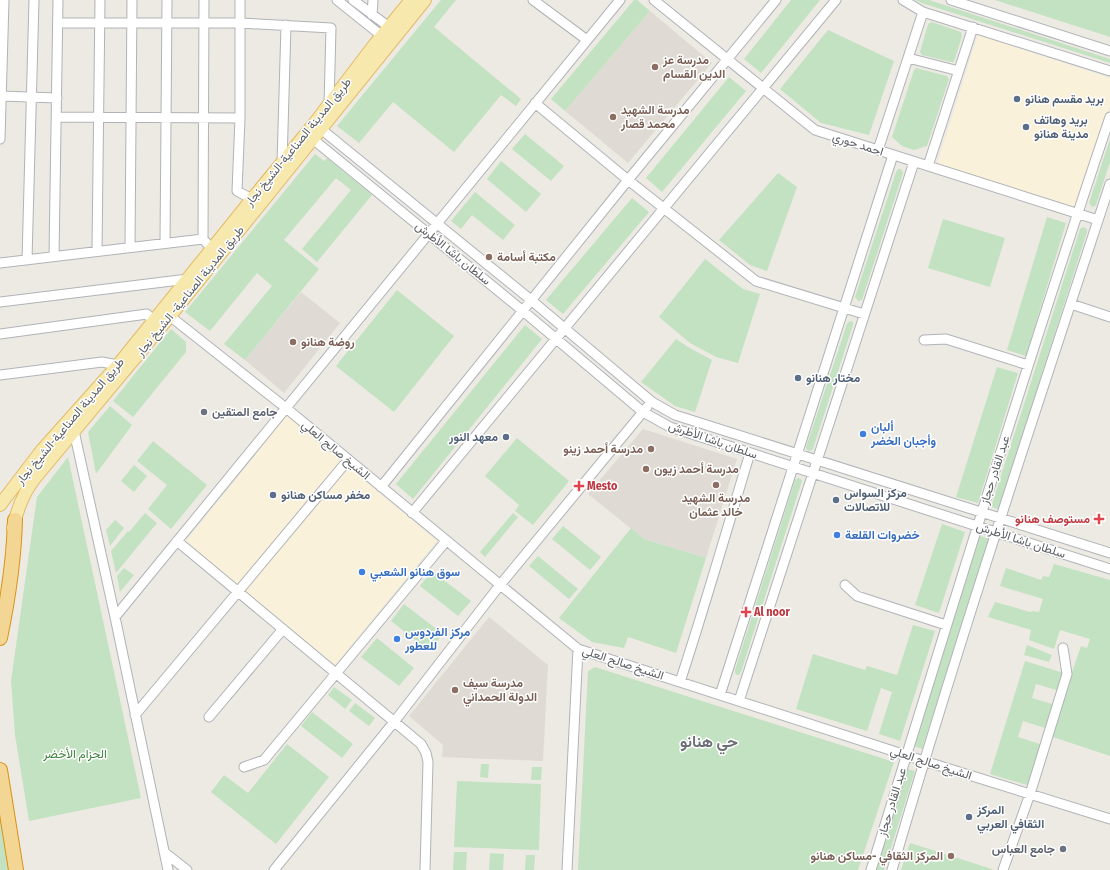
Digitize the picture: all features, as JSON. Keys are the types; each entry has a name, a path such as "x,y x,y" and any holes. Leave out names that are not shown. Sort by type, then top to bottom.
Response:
{"highway":[{"path":"0,638 7,607 11,577 14,520"},
{"path":"0,770 16,870"}],"main road":[{"name":"طريق المدينة الصناعية-الشيخ نجار","path":"318,127 329,106 385,31 411,0"},
{"name":"طريق المدينة الصناعية- الشيخ نجار","path":"0,603 14,520 20,503 29,486 166,313 310,136 425,0"},
{"name":"طريق المدينة الصناعية-الشيخ نجار","path":"0,505 4,495 118,365 153,321 166,313 188,279 282,163 310,136"}],"street":[{"path":"0,139 4,0"},
{"path":"27,260 34,0"},
{"path":"54,256 58,0"},
{"path":"97,251 100,0"},
{"path":"130,247 132,0"},
{"path":"165,243 167,0"},
{"path":"204,0 203,239 212,249"},
{"path":"240,0 240,118 237,191 252,199"},
{"path":"337,0 385,31"},
{"path":"353,0 372,15 385,31"},
{"path":"372,15 373,0"},
{"path":"533,0 587,40"},
{"path":"115,616 620,0"},
{"name":"احمد حوري","path":"654,0 815,130 1098,220"},
{"path":"381,487 628,180 776,0"},
{"path":"412,513 836,0"},
{"path":"903,0 923,12 1110,71"},
{"path":"951,0 1110,51"},
{"path":"878,150 923,12"},
{"path":"58,23 240,23 331,28 329,106"},
{"path":"282,163 286,25"},
{"path":"928,166 973,27"},
{"path":"908,58 959,71"},
{"path":"1,96 56,98"},
{"path":"535,103 628,180 756,281 864,314"},
{"path":"57,117 240,118"},
{"name":"عبد القادر حجاز","path":"871,870 981,512 1077,214 1110,118"},
{"name":"سلطان باشا الأطرش","path":"318,127 531,300 652,402 675,415 1110,554"},
{"name":"سلطان باشا الأطرش","path":"310,136 643,412 670,427 1110,569"},
{"path":"720,695 893,155"},
{"path":"739,701 914,162"},
{"name":"عبد القادر حجاز","path":"892,870 924,761 1110,184"},
{"path":"0,263 203,239"},
{"path":"0,302 188,279"},
{"path":"1071,304 1110,317"},
{"name":"الشيخ صالح العلي","path":"166,313 286,408 578,649 924,761 1110,819"},
{"path":"0,334 147,314 153,321"},
{"path":"924,340 946,339 1028,365"},
{"path":"0,375 102,362 118,365"},
{"path":"274,870 394,722 500,585 652,402"},
{"path":"74,431 115,616 168,870"},
{"path":"680,682 750,453"},
{"path":"135,715 348,460"},
{"path":"177,541 421,744 426,753 428,762 425,870"},
{"path":"244,767 264,760 446,541"},
{"path":"845,585 857,596 946,625"},
{"path":"209,716 283,629"},
{"path":"1003,870 1030,794 1067,674 1063,648"},
{"path":"567,870 578,649"},
{"path":"164,852 187,870"}],"shaded area":[{"name":"مدرسة عز الدين القسام","path":"650,11 712,63 628,163 565,111"},
{"path":"978,35 1110,78 1110,106 1075,208 937,164"},
{"name":"روضة هنانو","path":"301,292 340,323 284,393 245,360"},
{"path":"287,416 437,541 335,665 186,541"},
{"path":"643,429 737,459 706,558 644,539 588,494"},
{"path":"489,617 548,665 543,761 442,757 443,745 409,716"}],"green space":[{"path":"441,0 456,0 434,27 521,99 516,106 501,95 454,152 393,102 359,143 337,126"},
{"path":"634,0 637,0 650,11 565,111 551,99"},
{"path":"791,0 820,0 761,73 744,59"},
{"path":"915,0 929,0 1110,59 1110,63 922,3"},
{"path":"995,0 1110,0 1110,37"},
{"path":"932,22 961,32 962,36 954,62 922,55 920,52 928,24"},
{"path":"828,30 894,61 869,135 821,123 780,89"},
{"path":"916,68 947,76 949,79 927,146 914,150 902,146 892,137 914,70"},
{"path":"729,77 746,91 662,192 646,178"},
{"path":"525,134 564,166 551,181 512,149"},
{"path":"1110,139 1110,162 1096,205 1093,207 1089,203"},
{"path":"315,154 324,161 327,158 372,195 317,262 302,249 351,190 336,178 284,240 319,269 245,360 224,344 272,286 257,273 210,331 185,312"},
{"path":"501,161 541,194 526,212 487,179"},
{"path":"898,169 901,169 903,173 862,300 858,301 855,297"},
{"path":"778,173 797,187 767,271 750,265 719,240"},
{"path":"475,192 515,225 503,240 472,215 461,229 451,221"},
{"path":"632,198 649,212 563,314 546,300"},
{"path":"1047,217 1066,223 1026,356 1007,350"},
{"path":"943,219 1005,238 990,287 928,268"},
{"path":"1083,227 1087,229 1087,232 999,509 991,507 1080,229"},
{"path":"705,259 743,289 760,294 738,363 716,357 690,343 659,317"},
{"path":"397,290 454,336 394,412 336,366"},
{"path":"850,321 853,322 853,325 813,449 810,451 807,450 806,447 847,324"},
{"path":"525,325 542,339 413,499 396,484"},
{"path":"171,329 186,342 186,352 133,417 113,401"},
{"path":"676,339 712,360 695,412 675,406 641,382"},
{"path":"997,367 1018,373 978,503 956,497"},
{"path":"110,406 132,425 96,474 88,432"},
{"path":"517,438 569,481 533,525 515,511 519,505 485,476"},
{"path":"153,441 207,485 171,529 148,509 167,485 137,461"},
{"name":"الحزام الأخضر","path":"68,457 141,798 29,821 15,735 11,681 37,497"},
{"path":"134,465 147,476 134,492 121,481"},
{"path":"798,478 802,481 741,672 737,675 735,670 795,480"},
{"path":"145,513 157,523 116,573 111,551"},
{"path":"513,513 518,517 485,557 480,552"},
{"path":"115,520 124,528 110,546 106,530"},
{"path":"942,524 965,532 939,613 915,605"},
{"path":"563,526 601,557 590,570 552,539"},
{"path":"631,528 644,539 706,558 676,653 628,637 624,648 592,642 559,618"},
{"path":"980,536 989,539 922,749 914,746"},
{"path":"538,556 578,589 569,599 529,566"},
{"path":"1054,564 1110,580 1110,756 1050,736 1081,646 1087,648 1090,639 1060,630 1054,649 1029,640 1031,630 988,617 995,602 1030,612 1039,612 1043,599 1000,586 1006,568 1041,580 1043,576 1049,577"},
{"path":"124,568 134,575 120,592 117,576"},
{"path":"432,571 471,601 458,616 420,586"},
{"path":"404,604 443,634 429,651 391,621"},
{"path":"913,625 935,631 900,741 879,734 892,692 881,688 867,731 796,709 813,654 865,670 867,666 897,675"},
{"path":"377,638 414,668 399,686 361,657"},
{"path":"1027,645 1052,655 1049,662 1024,655"},
{"path":"1025,661 1067,674 1060,691 1036,684 1032,698 1055,705 1048,729 1023,721 1018,737 1043,745 1030,786 990,774"},
{"path":"595,667 894,762 858,870 578,870 588,671"},
{"path":"334,687 352,700 345,709 328,695"},
{"path":"355,703 375,718 369,726 349,711"},
{"path":"312,712 353,744 342,758 301,726"},
{"path":"287,744 329,777 276,844 211,792 224,775 248,793"},
{"path":"481,764 489,764 488,778 480,777"},
{"path":"532,767 542,767 541,780 531,780"},
{"path":"906,769 915,771 884,870 874,870"},
{"path":"457,781 541,784 539,850 454,847"},
{"path":"0,815 9,870 0,870"},
{"path":"910,843 992,869 992,870 901,870"},
{"path":"454,852 467,852 466,870 453,870"},
{"path":"490,853 504,854 503,870 489,870"},
{"path":"526,855 535,855 534,870 525,870"}],"place":[{"name":"مدرسة عز الدين القسام","path":"655,67"},
{"name":"بريد مقسم هنانو","path":"1017,99"},
{"name":"مدرسة الشهيد محمد قصار","path":"613,117"},
{"name":"بريد وهاتف مدينة هنانو","path":"1026,127"},
{"name":"مكتبة أسامة","path":"489,257"},
{"name":"روضة هنانو","path":"293,342"},
{"name":"مختار هنانو","path":"798,378"},
{"name":"جامع المتقين","path":"204,412"},
{"name":"ألبان وأجبان الخضر","path":"863,434"},
{"name":"معهد النور","path":"506,437"},
{"name":"مدرسة أحمد زينو","path":"651,449"},
{"name":"مدرسة أحمد زيون","path":"646,469"},
{"name":"مدرسة الشهيد خالد عثمان","path":"716,485"},
{"name":"Mesto","path":"579,486"},
{"name":"مخفر مساكن هنانو","path":"273,495"},
{"name":"مركز السواس للاتصالات","path":"836,500"},
{"name":"مستوصف هنانو","path":"1099,519"},
{"name":"خضروات القلعة","path":"837,535"},
{"name":"سوق هنانو الشعبي","path":"362,572"},
{"name":"Al noor","path":"746,612"},
{"name":"مركز الفردوس للعطور","path":"397,639"},
{"name":"مدرسة سيف الدولة الحمداني","path":"455,690"},
{"name":"المركز الثقافي العربي","path":"969,817"},
{"name":"جامع العباس","path":"1063,849"},
{"name":"المركز الثقافي -مساكن هنانو","path":"951,856"}],"district":[{"name":"حي هنانو","path":"709,741"}]}
